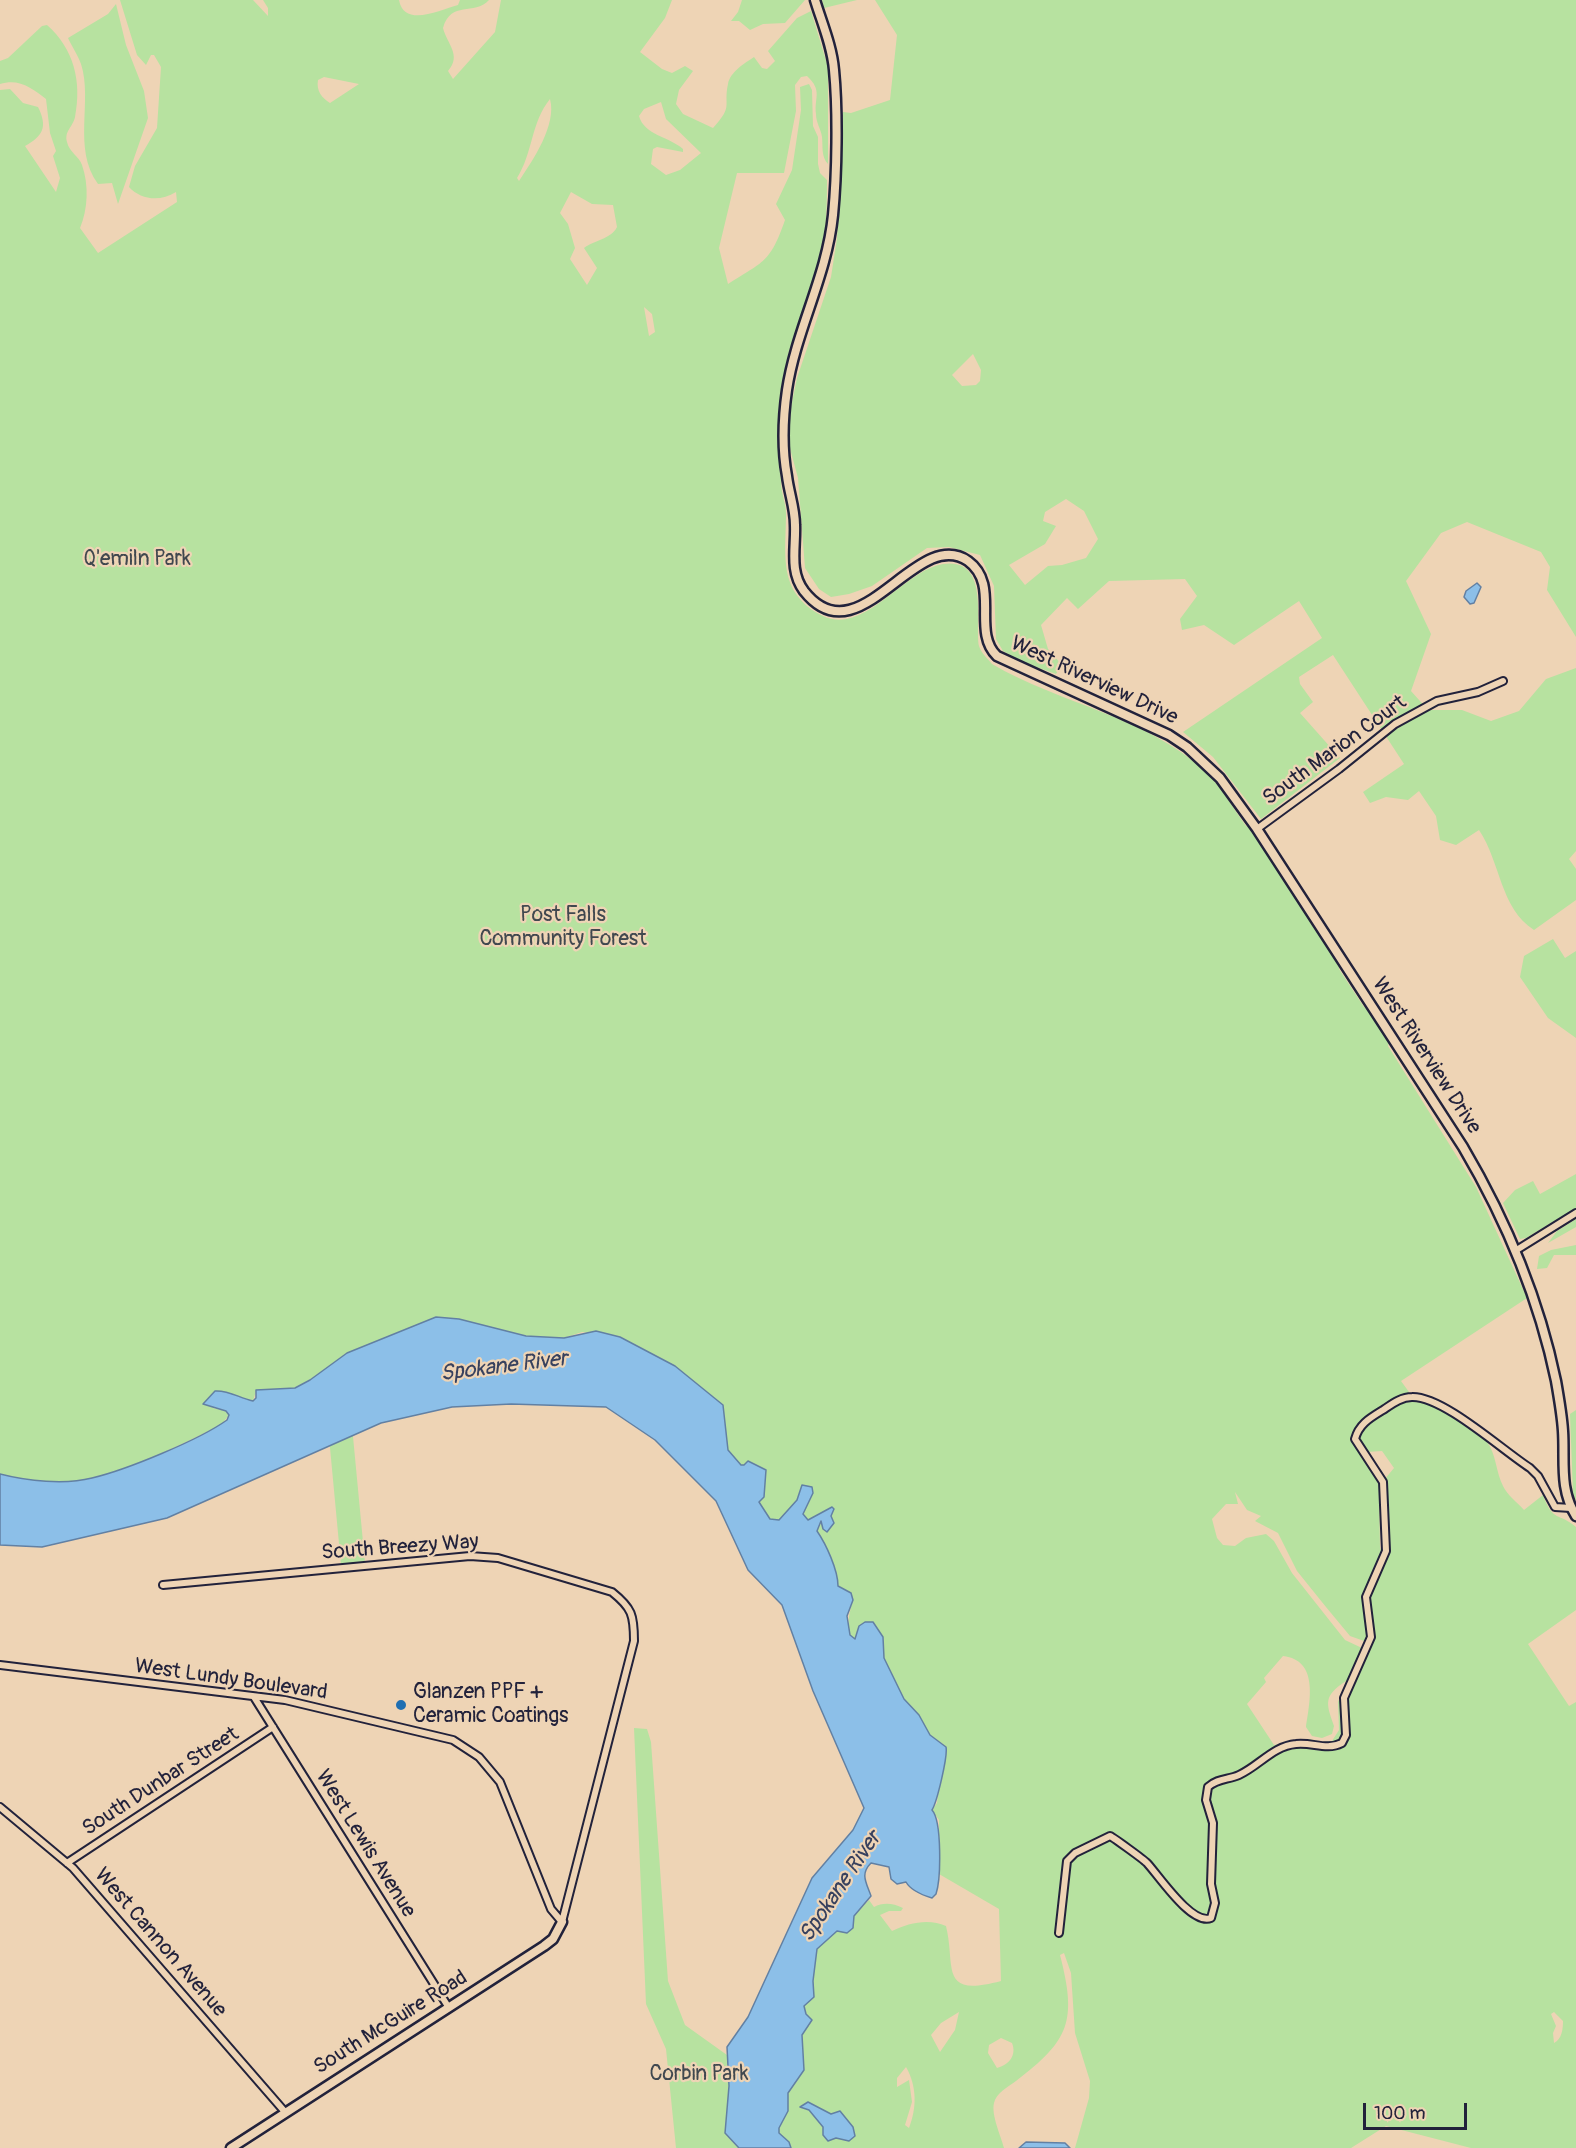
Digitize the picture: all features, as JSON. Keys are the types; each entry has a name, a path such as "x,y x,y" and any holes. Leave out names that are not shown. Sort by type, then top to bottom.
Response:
{"street":[{"name":"West Riverview Drive","path":"815,0 834,70 833,214 823,269 793,362 787,391 784,455 794,511 793,561 797,578 813,600 839,610 852,609 872,600 923,563 949,555 964,559 978,572 984,586 987,641 997,656 1169,735 1187,747 1220,778 1257,829 1463,1147 1515,1251 1532,1291 1554,1372 1563,1431 1563,1480 1571,1508 1576,1516"},
{"name":"South Marion Court","path":"1257,829 1339,769 1395,724 1437,701 1478,692 1503,681"},
{"path":"1515,1251 1576,1213"},
{"path":"1059,1933 1067,1861 1075,1853 1110,1836 1146,1862 1181,1903 1198,1917 1211,1918 1215,1903 1211,1884 1213,1822 1206,1800 1208,1787 1220,1779 1238,1775 1284,1747 1306,1743 1330,1747 1342,1743 1346,1735 1344,1698 1371,1637 1366,1597 1386,1551 1383,1482 1355,1439 1357,1430 1364,1423 1404,1398 1426,1399 1456,1414 1530,1468 1538,1476 1555,1508 1571,1508"},
{"name":"South Breezy Way","path":"163,1585 470,1556 498,1558 612,1592 626,1604 634,1620 634,1641 562,1922"},
{"name":"West Lundy Boulevard","path":"0,1665 285,1700 445,1737 473,1752 491,1769 500,1782 552,1911 562,1922"},
{"name":"West Lewis Avenue","path":"254,1697 449,2008"},
{"name":"South Dunbar Street","path":"67,1863 273,1727"},
{"name":"West Cannon Avenue","path":"0,1807 67,1863 285,2112"},
{"name":"South McGuire Road","path":"231,2148 544,1946 553,1939 562,1922"}],"green space":[{"name":"Post Falls Community Forest","path":"120,0 253,0 268,16 268,8 263,0 399,0 402,8 408,13 424,15 458,5 460,0 489,0 483,5 457,11 447,19 443,28 454,55 448,71 453,79 495,32 501,0 672,0 665,18 640,52 662,69 672,73 685,66 693,71 679,90 676,104 683,114 713,128 726,110 728,84 735,72 754,57 762,68 767,69 775,61 768,51 797,18 811,11 828,67 828,164 823,155 821,134 816,117 815,86 807,76 801,77 795,85 796,111 784,173 737,173 719,248 728,284 758,265 775,245 785,220 776,204 792,170 801,110 800,87 809,84 812,90 813,126 818,137 818,164 820,173 827,180 827,204 824,242 819,267 789,353 781,393 780,468 786,509 787,572 791,584 808,607 823,616 838,620 854,617 869,610 928,569 943,564 958,564 968,570 974,580 977,593 979,646 992,664 1018,678 1156,737 1181,752 1205,771 1222,790 1246,826 1251,828 1339,964 1339,969 1389,1042 1388,1046 1476,1187 1527,1298 1401,1381 1409,1392 1357,1424 1353,1434 1355,1446 1379,1483 1380,1548 1386,1558 1389,1543 1384,1480 1394,1468 1382,1451 1366,1452 1358,1440 1359,1434 1370,1422 1401,1403 1428,1404 1454,1415 1467,1424 1487,1442 1505,1489 1524,1510 1543,1495 1553,1513 1576,1527 1576,1610 1528,1644 1569,1706 1576,1702 1576,2148 1471,2148 1386,2126 1351,2148 1075,2148 1089,2098 1090,2081 1075,2033 1071,1973 1064,1953 1060,1955 1068,1997 1065,2027 1058,2041 1048,2053 995,2099 993,2108 995,2119 1004,2148 791,2148 789,2142 779,2133 779,2128 788,2111 788,2093 804,2070 802,2035 804,2028 810,2025 804,2006 814,1996 813,1981 817,1949 837,1931 846,1932 853,1928 854,1916 869,1900 874,1907 888,1904 903,1908 901,1911 889,1911 880,1915 892,1931 919,1922 933,1922 946,1926 951,1966 959,1982 967,1985 981,1985 1001,1981 999,1909 939,1874 939,1820 932,1810 937,1803 943,1744 930,1735 919,1715 904,1699 884,1658 883,1637 852,1639 849,1625 851,1593 838,1586 831,1557 817,1531 822,1521 823,1529 827,1532 832,1507 808,1520 803,1514 813,1493 798,1500 779,1520 770,1519 759,1502 764,1497 764,1474 758,1467 740,1465 728,1450 722,1411 675,1366 620,1337 582,1332 564,1338 526,1336 459,1319 436,1317 347,1353 295,1388 256,1391 253,1401 234,1396 213,1408 226,1411 229,1415 221,1425 125,1468 92,1478 58,1482 22,1479 0,1474 0,90 10,89 23,103 38,107 43,120 42,130 40,135 25,146 56,192 60,178 53,156 56,151 50,133 46,99 19,83 0,84 0,61 8,58 42,26 47,25 64,44 70,55 76,78 77,104 74,120 66,138 70,149 81,162 86,181 86,205 80,228 98,253 177,202 176,192 164,197 151,198 139,195 129,187 135,166 157,128 161,67 154,55 151,55 146,65 137,55","holes":["324,77 359,84 330,103 324,99 318,88 318,80","550,99 550,120 547,131 537,153 519,181 517,178 539,118","661,102 666,119 701,153 680,170 666,175 651,164 653,149 657,147 683,152 683,149 652,132 639,116 644,109","571,192 592,204 613,205 617,227 607,237 584,248 597,268 587,285 570,259 575,248 568,224 560,213","644,307 652,314 655,332 649,336","1235,1492 1247,1510 1261,1516 1255,1521 1278,1533 1297,1571 1350,1636 1364,1641 1362,1648 1345,1640 1292,1573 1274,1541 1266,1534 1246,1538 1235,1546 1223,1545 1217,1538 1212,1519 1226,1504 1238,1504","1283,1656 1294,1659 1302,1665 1310,1683 1306,1727 1312,1736 1322,1738 1332,1734 1334,1726 1328,1700 1333,1691 1346,1681 1338,1702 1339,1730 1332,1741 1322,1742 1309,1739 1274,1745 1247,1704 1266,1682 1264,1678","959,2012 955,2030 940,2052 931,2035 941,2023","1554,2012 1563,2021 1560,2036 1554,2043 1553,2033 1556,2026 1551,2014","1001,2038 1012,2043 1013,2055 1008,2062 997,2068 988,2053 989,2045","906,2067 910,2074 915,2097 909,2128 905,2125 912,2102 909,2080 897,2087 897,2078"]},
{"path":"742,0 805,0 785,23 763,24 750,30 739,21 731,21 738,12"},
{"path":"822,0 857,0 824,8"},
{"path":"875,0 1576,0 1576,637 1547,590 1550,567 1541,552 1467,522 1441,533 1406,581 1431,634 1411,691 1428,710 1462,710 1491,721 1519,711 1546,679 1576,668 1576,851 1569,859 1576,869 1576,900 1534,930 1514,910 1479,830 1456,845 1440,840 1436,816 1419,791 1408,800 1386,797 1370,803 1363,792 1404,764 1333,655 1299,677 1300,684 1313,702 1300,713 1340,758 1261,819 1213,757 1183,732 1322,638 1299,601 1234,645 1204,625 1182,630 1180,619 1197,596 1185,579 1109,581 1078,609 1067,598 1041,625 1048,649 1062,665 1056,674 1022,662 1003,651 996,639 994,586 980,555 949,547 927,548 872,586 831,597 819,589 805,568 798,478 788,441 791,407 797,378 831,277 837,238 843,112 851,113 890,100 897,35","holes":["973,354 981,370 980,381 976,385 962,386 952,375","1066,499 1084,511 1098,539 1086,558 1062,565 1048,566 1025,585 1009,565 1045,544 1056,526 1043,521 1045,512"]},
{"path":"116,4 126,45 144,91 148,118 118,204 112,183 98,184 90,170 84,140 84,78 80,61 68,38 108,14"},
{"path":"1553,939 1565,958 1576,951 1576,1038 1548,1018 1520,977 1524,956"},
{"path":"1576,1174 1576,1208 1526,1238 1520,1239 1503,1203 1515,1190 1533,1181 1540,1194"},
{"path":"1576,1219 1576,1227 1548,1243 1557,1231"},
{"path":"1576,1245 1576,1255 1554,1255 1547,1268 1537,1269 1539,1256 1551,1250"},
{"path":"1576,1410 1576,1501 1573,1494 1570,1414"},
{"path":"352,1426 365,1563 341,1565 329,1437"},
{"name":"Corbin Park","path":"634,1728 647,1729 651,1742 668,1981 685,2025 727,2055 729,2086 725,2133 739,2148 676,2148 666,2049 646,2004"}],"water":[{"path":"1477,583 1481,587 1474,603 1470,604 1464,597 1466,591"},
{"name":"Spokane River","path":"436,1317 459,1319 526,1336 564,1338 596,1331 620,1337 675,1366 723,1405 728,1450 741,1465 748,1461 766,1470 764,1497 759,1502 770,1519 779,1520 797,1500 802,1485 812,1487 813,1493 803,1514 808,1520 832,1507 834,1509 831,1516 834,1523 827,1532 823,1529 821,1521 817,1531 831,1557 838,1586 851,1593 853,1600 847,1616 850,1635 855,1639 859,1626 865,1622 873,1622 883,1637 884,1658 904,1699 919,1715 930,1735 946,1747 942,1779 932,1810 938,1826 940,1850 936,1894 932,1898 914,1890 906,1882 897,1884 891,1879 889,1867 871,1863 865,1875 871,1896 854,1916 853,1928 847,1933 837,1931 817,1949 813,1981 814,1997 804,2006 806,2014 812,2020 802,2035 804,2070 788,2093 788,2111 779,2128 779,2133 789,2142 791,2148 739,2148 725,2133 729,2086 727,2047 748,2017 812,1878 853,1830 864,1808 813,1691 782,1605 748,1570 716,1501 655,1440 606,1407 511,1404 452,1407 381,1423 167,1518 42,1547 0,1545 0,1474 22,1479 58,1482 92,1478 124,1468 162,1454 227,1420 229,1415 226,1411 203,1404 215,1391 253,1401 256,1398 256,1390 295,1388 347,1353"},
{"path":"808,2102 831,2114 840,2111 853,2127 855,2136 849,2141 836,2138 828,2141 823,2135 823,2127 809,2110 800,2107"},
{"path":"1026,2142 1065,2143 1070,2148 1019,2148"}],"place":[{"name":"Glanzen PPF + Ceramic Coatings","path":"401,1705"}],"park label":[{"name":"Q'emiln Park","path":"137,560"}]}
